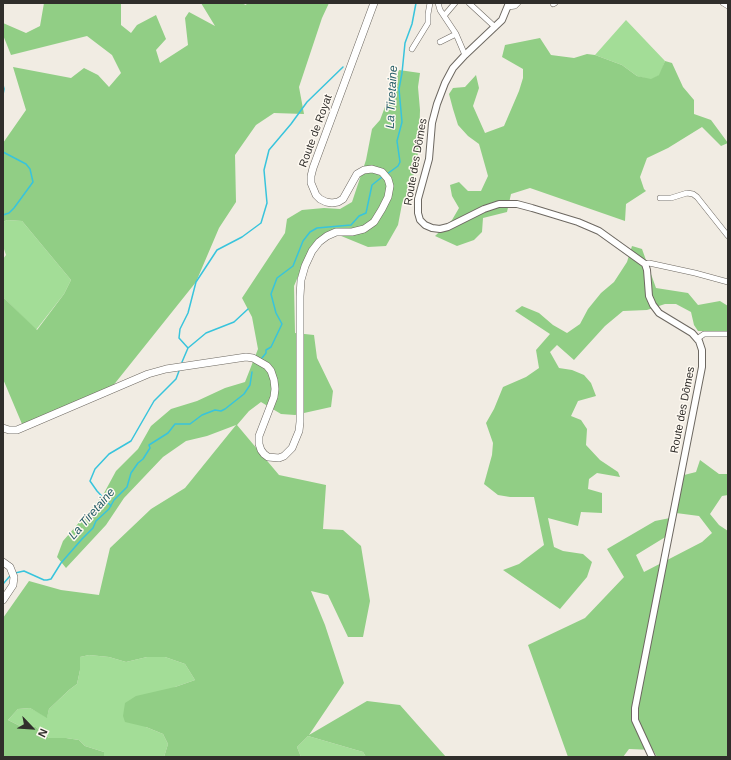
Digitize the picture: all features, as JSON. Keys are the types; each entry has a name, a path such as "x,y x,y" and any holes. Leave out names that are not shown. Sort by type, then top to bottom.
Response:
{"main road":[{"name":"Route de Royat","path":"3,428 17,430 148,374 166,369 246,357 253,358 267,366 271,371 274,380 274,397 262,427 259,444 261,450 268,457 279,458 284,456 292,448 299,431 300,422 301,280 305,266 312,251 319,242 327,236 336,232 352,232 364,229 374,222 388,197 390,186 388,179 382,172 372,169 364,170 357,174 343,199 338,202 326,202 320,199 316,195 311,183 313,168 374,3"},
{"path":"3,562 10,567 14,580 10,591 3,600"}],"street":[{"path":"412,49 428,23 430,3"},
{"path":"438,3 440,10 456,34 465,55"},
{"path":"444,16 455,3"},
{"path":"469,3 495,27"},
{"path":"508,4 514,6 518,3"},
{"path":"723,3 728,6"},
{"name":"Route des Dômes","path":"508,4 502,20 453,68 437,104 432,123 429,159 418,199 418,213 420,220 425,225 440,229 448,227 484,209 499,204 517,204 563,217 599,231 645,264"},
{"path":"440,42 456,34"},
{"path":"660,198 671,198 687,193 693,194 698,197 728,236"},
{"path":"728,282 649,263 645,264 647,270 648,296 653,306 659,313 692,333 697,339 704,334 728,334"},
{"name":"Route des Dômes","path":"652,757 635,720 635,708 702,367 702,350 697,339"}],"green space":[{"path":"44,3 121,3 121,25 131,33 137,25 156,15 166,39 156,50 160,63 188,45 185,18 189,12 215,26 201,3 241,3 246,5 247,3 329,3 322,18 299,87 304,114 274,113 256,125 235,155 236,202 219,228 196,282 112,387 55,412 22,424 3,379 3,297 37,330 64,294 71,280 22,221 7,220 3,222 3,143 26,110 13,67 71,78 84,68 98,75 109,87 121,73 112,55 87,36 11,55 3,35 3,23 26,33 40,26"},
{"path":"626,20 665,61 660,75 651,80 637,76 622,65 595,55"},
{"path":"540,38 551,55 574,58 587,54 595,55 622,65 637,76 651,79 659,75 665,61 672,63 683,87 694,100 694,114 711,120 728,143 721,146 702,127 668,148 647,158 640,177 646,191 626,204 625,221 530,188 511,194 507,212 483,218 482,232 474,240 457,246 435,236 452,220 459,208 452,196 450,185 459,182 468,191 481,191 488,176 479,144 468,136 458,125 449,94 453,88 465,87 476,75 479,88 473,106 485,133 504,126 523,78 523,69 502,57 505,45"},
{"path":"399,70 420,73 418,87 420,110 417,162 410,188 402,204 398,225 386,246 368,247 329,231 311,246 294,286 295,333 314,335 317,358 333,391 331,407 295,415 281,414 261,402 249,411 237,425 279,475 326,485 323,529 343,530 361,546 370,601 363,637 348,637 328,595 311,591 325,625 344,683 309,735 367,701 400,705 446,757 366,757 363,752 308,736 297,747 301,757 164,757 168,744 163,734 146,727 125,722 123,716 125,703 136,696 175,687 195,680 185,664 165,657 147,657 126,662 109,657 89,655 80,657 80,670 77,684 49,709 47,718 30,708 18,709 8,720 22,727 36,727 49,738 79,740 85,746 104,752 104,757 3,757 3,618 29,581 61,590 99,595 110,548 151,509 185,488 236,425 207,436 186,441 163,457 124,498 106,525 66,568 57,557 63,541 103,495 116,471 138,449 151,426 171,409 197,401 225,388 245,382 258,349 252,317 242,298 285,233 287,219 302,210 324,208 340,209 352,202 366,160 372,129 380,120"},
{"path":"7,220 22,221 71,280 64,294 36,330 3,297 3,259 6,255 3,246 3,222"},
{"path":"632,246 642,249 656,288 688,293 698,305 720,301 728,306 728,331 698,331 694,325 691,312 676,304 665,304 647,310 623,311 605,326 574,360 557,345 550,352 559,368 572,370 584,375 591,383 596,396 578,401 571,416 581,420 587,429 586,445 600,460 618,472 620,477 597,473 589,479 588,489 602,493 602,513 581,512 578,526 548,518 554,547 563,551 583,554 592,562 587,577 560,609 503,570 519,564 544,545 534,497 510,497 498,495 484,484 492,455 493,443 486,423 494,409 503,387 526,377 539,368 536,350 550,334 515,311 522,306 539,313 553,325 567,333 580,324 588,309 601,293 614,282 627,262"},
{"path":"700,460 719,474 728,474 728,495 722,496 710,514 719,525 728,531 728,757 657,757 653,750 629,749 623,757 568,757 528,645 585,618 624,577 607,549 655,521 670,518 667,536 636,555 644,572 702,542 712,533 699,516 676,513 684,475 696,472"},
{"path":"89,655 109,657 126,662 147,657 165,657 185,664 195,680 175,687 146,727 163,734 168,744 164,757 104,757 104,752 85,746 79,740 49,738 36,727 22,727 8,720 18,709 30,708 47,717 49,709 77,684 80,670 80,657"},
{"path":"308,736 363,752 366,757 301,757 297,747"}],"waterway":[{"name":"La Tiretaine","path":"387,174 398,166 400,162 397,141 402,122 399,89 405,43 412,24 416,3"},
{"path":"182,362 188,348 179,338 180,329 188,313 196,282 217,250 242,237 261,223 267,203 264,170 269,150 307,102 343,67"},
{"path":"3,85 3,95"},
{"path":"3,152 26,164 30,169 33,182 14,208 9,213 3,215"},
{"name":"La Tiretaine","path":"262,358 266,353 266,350 271,347 282,324 276,313 271,294 277,278 293,266 303,241 310,232 317,228 351,225 359,216 366,213 372,185 382,177"},
{"path":"188,348 206,333 234,322 248,309"},
{"path":"111,506 90,481 95,469 109,454 131,441 154,401 176,379 179,371"},
{"name":"La Tiretaine","path":"15,573 24,571 44,580 51,579 61,563 93,528 96,521 109,509 114,500 127,487 131,473 143,459 150,448 149,445 168,433 175,424 190,424 202,415 215,410 221,411 225,409 244,394 250,385 252,372"},
{"name":"La Tiretaine","path":"3,584 10,576"}]}
